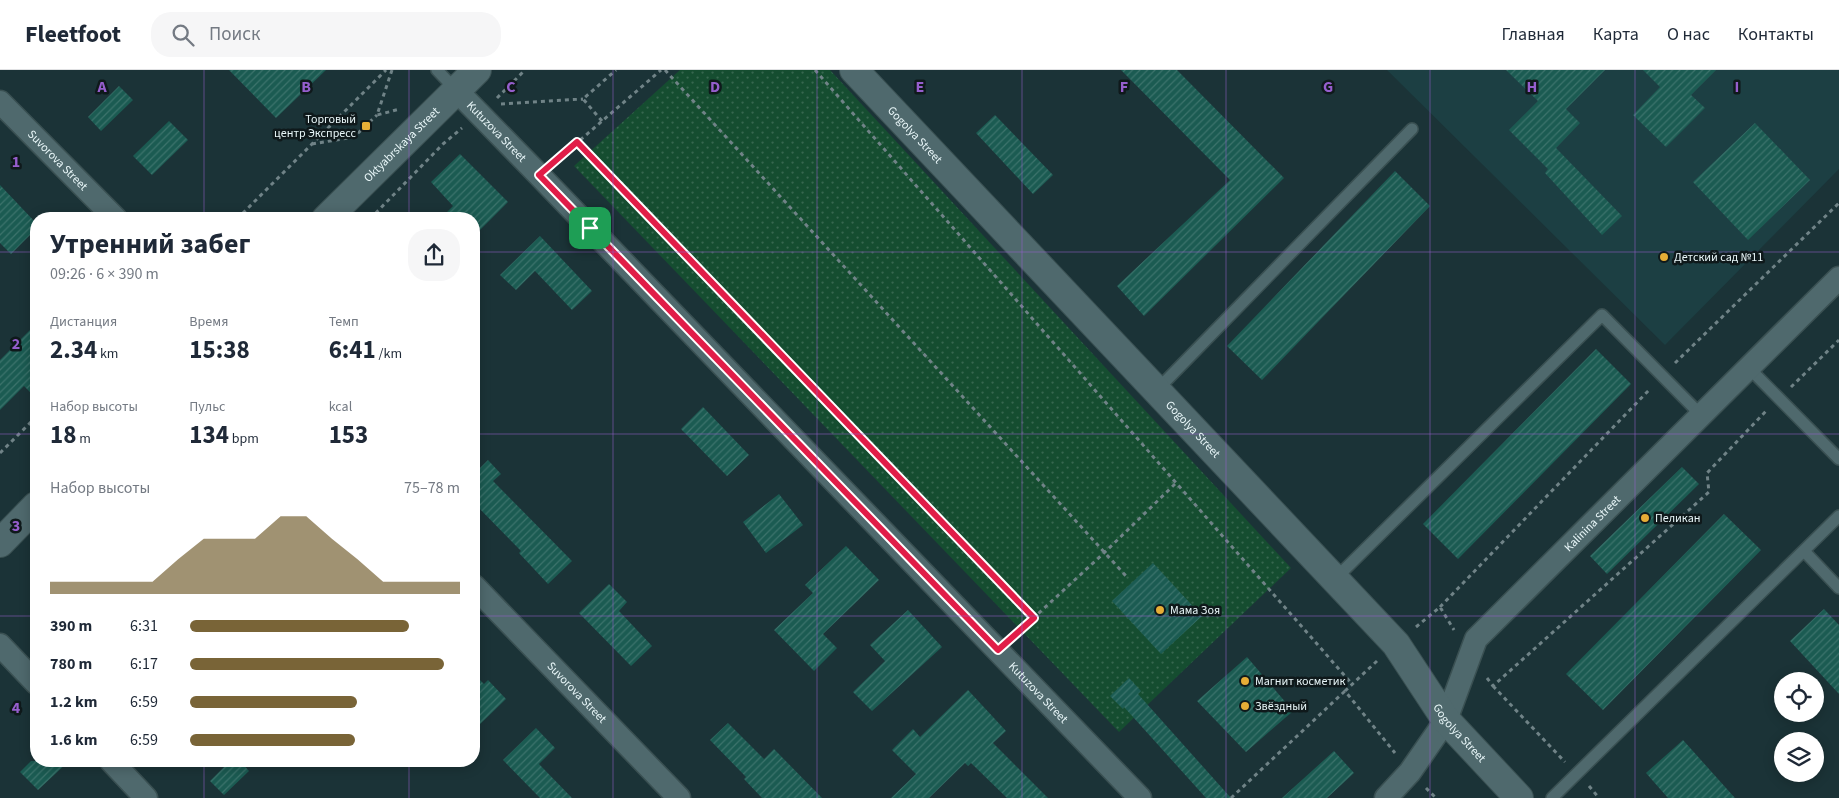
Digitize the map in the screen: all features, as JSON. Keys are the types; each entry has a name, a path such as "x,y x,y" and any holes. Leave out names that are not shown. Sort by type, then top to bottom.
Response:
{"main road":[{"name":"Oktyabrskaya Street","path":"333,212 477,70"},
{"name":"Gogolya Street","path":"854,70 1396,644 1446,720 1519,798"},
{"path":"0,543 30,512"}],"street":[{"name":"Kutuzova Street","path":"456,90 485,108 539,175 1140,798"},
{"name":"Suvorova Street","path":"0,102 109,212"},
{"name":"Kalinina Street","path":"1386,798 1410,772 1446,720 1476,639 1839,278"},
{"name":"Suvorova Street","path":"480,592 678,798"},
{"path":"0,645 30,677"},
{"path":"117,767 146,798"}],"lane":[{"path":"437,70 456,90"},
{"path":"1156,390 1412,130"},
{"path":"1334,579 1602,315 1661,377 1701,415"},
{"path":"1749,368 1839,459"},
{"path":"1552,798 1839,516"},
{"path":"1804,551 1839,588"}],"path":[{"path":"244,212 386,70"},
{"path":"377,212 442,144 485,108 524,70"},
{"path":"485,108 583,99 616,70"},
{"path":"539,175 661,70"},
{"path":"665,70 1126,576"},
{"path":"816,70 1352,684"},
{"path":"583,99 602,121"},
{"path":"312,144 354,137 377,115"},
{"path":"577,142 1034,618"},
{"path":"1440,607 1661,377 1839,203"},
{"path":"0,452 30,423"},
{"path":"998,650 1105,552 1176,483"},
{"path":"1494,686 1599,798"},
{"path":"1231,798 1345,691"}],"shaded area":[{"name":"Детский сад №11","path":"1387,70 1839,70 1839,169 1665,345"}],"green space":[{"path":"680,70 830,70 1291,568 1119,732 574,166"}],"building":[{"path":"229,70 326,70 276,118"},
{"path":"1121,70 1177,70 1284,178 1144,316 1117,286 1230,180"},
{"path":"1506,70 1605,70 1566,109 1580,123 1556,148 1622,216 1602,235 1545,173 1548,169 1509,130 1538,101"},
{"path":"1643,70 1716,70 1691,95 1705,108 1666,147 1633,115 1660,87"},
{"path":"119,86 133,100 101,131 88,117"},
{"path":"995,115 1053,175 1033,194 976,133"},
{"path":"169,121 188,140 152,175 133,156"},
{"path":"1755,123 1810,180 1748,240 1693,182"},
{"path":"460,154 508,202 480,230 480,212 447,212 453,206 431,182"},
{"path":"1395,171 1430,206 1262,380 1227,346"},
{"path":"0,185 30,217 30,235 11,254 0,243"},
{"path":"540,236 592,291 572,310 535,271 516,290 500,275"},
{"path":"30,330 30,392 24,386 0,410 0,360"},
{"path":"1596,349 1631,384 1458,559 1423,524"},
{"path":"703,407 749,455 727,476 681,429"},
{"path":"488,460 501,474 493,481 572,561 548,584 519,553 521,551 480,509 480,468"},
{"path":"1682,467 1699,484 1607,574 1590,556"},
{"path":"779,494 803,525 766,553 743,522"},
{"path":"1724,514 1761,550 1603,710 1566,674"},
{"path":"846,546 879,580 823,634 837,648 814,671 774,630 813,593 805,585"},
{"path":"1153,563 1202,616 1161,654 1112,601"},
{"path":"609,584 627,602 619,611 652,646 631,666 579,613"},
{"path":"1824,609 1839,625 1839,694 1824,678 1824,672 1819,672 1790,641"},
{"path":"908,610 942,647 872,711 853,692 885,661 870,645"},
{"name":"Звёздный","path":"1247,657 1293,711 1246,752 1197,701"},
{"path":"1129,678 1141,691 1138,694 1231,798 1206,798 1124,707 1123,709 1110,696"},
{"path":"480,680 484,684 488,680 506,699 480,724"},
{"path":"968,690 1006,731 993,743 1048,798 1007,798 971,763 968,766 965,763 929,798 891,798 916,774 892,750 913,729 920,737"},
{"path":"728,723 764,759 774,749 822,798 762,798 744,779 746,777 710,740"},
{"path":"536,728 555,748 539,764 572,798 540,798 503,760"},
{"path":"1683,740 1735,798 1668,798 1646,773"},
{"path":"1334,751 1354,773 1327,798 1282,798"},
{"path":"30,762 30,767 63,767 38,790 20,772"},
{"path":"224,767 245,767 249,771 224,795 210,781"}],"place":[{"name":"Торговый центр Экспресс","path":"366,126"},
{"name":"Детский сад №11","path":"1664,257"},
{"name":"Пеликан","path":"1645,518"},
{"name":"Мама Зоя","path":"1160,610"},
{"name":"Магнит косметик","path":"1245,681"},
{"name":"Звёздный","path":"1245,706"}],"route":[{"path":"577,142 1034,618 998,650 590,228 539,175 577,142"}]}
